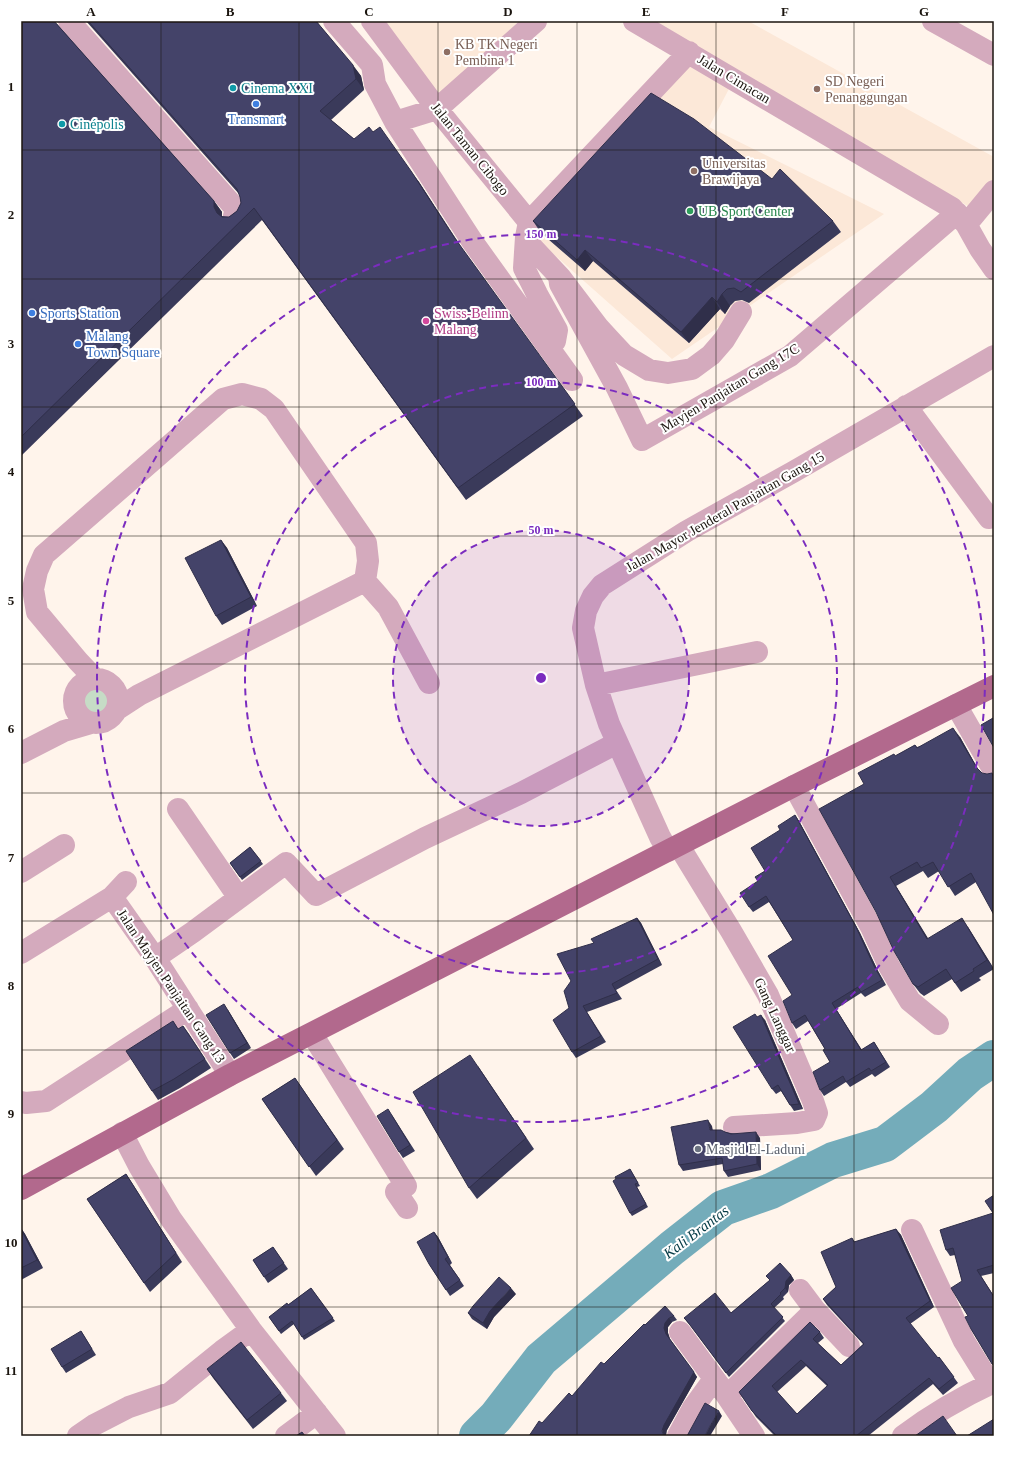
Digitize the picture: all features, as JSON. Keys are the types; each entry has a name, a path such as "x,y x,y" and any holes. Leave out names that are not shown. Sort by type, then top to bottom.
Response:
{"main road":[{"path":"21,1189 122,1133 230,1076 794,786 994,686"}],"street":[{"path":"69,21 209,183 236,209 236,214 234,216"},
{"path":"334,21 372,65 375,84 393,118 472,241 572,380"},
{"name":"Jalan Taman Cibogo","path":"372,21 528,230 531,246 559,277"},
{"path":"393,118 434,104 536,21"},
{"path":"634,21 689,52"},
{"path":"932,21 994,55"},
{"name":"Jalan Cimacan","path":"528,230 689,52 952,208 962,218"},
{"path":"962,218 970,220 994,192"},
{"path":"962,218 987,246 994,269"},
{"name":"Mayjen Panjaitan Gang 17C","path":"559,277 560,284 617,388 642,440 790,356 962,218"},
{"path":"528,230 524,268 557,330 555,342 548,346"},
{"path":"559,277 598,327 619,350 649,370 668,373 692,368 711,355 720,345 741,312"},
{"name":"Jalan Mayor Jenderal Panjaitan Gang 15","path":"674,849 660,836 609,724 596,685 583,628 586,611 593,596 602,585 687,531 793,472 994,356"},
{"path":"64,731 82,690 102,679 114,688 118,695 116,710 112,717 106,722 98,724 91,723 79,716 75,710 82,690 78,661 37,612 33,589 37,571 44,555 223,399 242,394 261,399 274,409 366,543 368,561 365,580 388,607 430,684"},
{"path":"906,406 989,518 994,517"},
{"path":"116,710 139,695 365,580"},
{"path":"596,685 757,652"},
{"path":"114,688 139,695"},
{"path":"956,705 994,771"},
{"path":"21,753 64,731 91,723"},
{"path":"155,958 286,863 316,895 426,838 521,793 618,743"},
{"path":"794,786 871,927 889,966 910,1001 938,1024"},
{"path":"178,809 239,898"},
{"path":"21,872 64,845"},
{"name":"Gang Langgar","path":"674,849 731,931 768,995 814,1101 817,1113 814,1120 797,1123 734,1127"},
{"name":"Jalan Mayjen Panjaitan Gang 13","path":"21,953 119,890 155,958 230,1076"},
{"path":"21,1102 46,1101 188,1009"},
{"path":"312,1034 406,1186 396,1192 407,1208"},
{"path":"122,1133 139,1166 171,1219 251,1330 335,1436"},
{"path":"903,1436 938,1412 992,1382 964,1341 912,1230"},
{"path":"800,1290 815,1310 849,1346"},
{"path":"727,1396 815,1310"},
{"path":"78,1436 94,1425 129,1407 170,1393 222,1351 251,1330"},
{"path":"680,1332 754,1436"},
{"path":"678,1436 693,1408 714,1379"},
{"path":"286,1436 317,1413"}],"shaded area":[{"name":"KB TK Negeri Pembina 1","path":"383,21 519,21 456,83 440,94 434,90"},
{"name":"SD Negeri Penanggungan","path":"645,21 748,21 994,157 994,183 973,209"},
{"name":"Universitas Brawijaya","path":"691,61 731,85 709,127 884,214 672,359 532,235"}],"green space":[{"path":"96,688 105,692 109,701 105,710 96,714 87,710 83,701 87,692"}],"building":[{"path":"21,21 54,21 214,201 214,207 217,213 222,217 229,217 237,211 241,203 237,189 88,21 316,21 353,65 356,79 320,111 354,139 369,127 373,132 380,127 454,237 575,404 458,488 254,208 21,437"},
{"name":"Universitas Brawijaya","path":"651,93 694,119 772,179 780,169 833,221 741,292 734,288 727,289 717,302 712,297 681,332 585,250 577,260 533,221"},
{"path":"221,540 251,597 216,616 185,558"},
{"path":"993,718 994,721 994,748 981,725"},
{"path":"953,728 977,768 982,773 992,773 994,778 994,915 971,873 948,887 933,862 921,868 917,862 890,877 927,939 962,918 987,960 973,969 974,971 955,983 946,969 918,987 913,984 894,951 876,912 819,809 864,784 858,773 915,745 917,748"},
{"path":"795,815 856,927 882,980 861,992 858,987 832,1003 861,1050 874,1042 886,1062 871,1071 869,1068 846,1082 843,1076 820,1090 813,1072 830,1062 823,1050 825,1049 805,1015 792,1023 783,1001 792,995 768,956 793,940 766,896 749,907 740,893 758,881 755,877 765,871 751,848 780,830 778,826"},
{"path":"250,847 261,861 240,877 230,863"},
{"path":"637,918 658,959 612,984 617,993 583,1006 601,1036 572,1052 553,1020 569,1008 564,991 571,981 557,954 594,943 591,939"},
{"path":"224,1004 247,1043 230,1053 206,1015"},
{"path":"755,1014 757,1017 761,1015 799,1104 790,1105 778,1085 772,1089 733,1027"},
{"path":"173,1021 178,1029 183,1026 205,1059 152,1091 126,1051"},
{"path":"470,1055 526,1138 469,1188 413,1092"},
{"path":"295,1078 337,1140 309,1167 262,1099"},
{"path":"388,1109 410,1145 399,1152 377,1116"},
{"path":"708,1120 710,1130 721,1130 731,1134 756,1132 757,1164 724,1171 722,1158 679,1165 671,1127"},
{"path":"630,1169 638,1183 635,1184 646,1204 630,1213 613,1181 616,1179 615,1177"},
{"path":"126,1174 176,1253 144,1283 87,1199"},
{"path":"994,1195 994,1265 977,1270 994,1297 994,1365 971,1329 965,1317 968,1316 951,1288 962,1281 953,1248 946,1250 940,1230 993,1213 985,1201"},
{"path":"21,1229 37,1260 21,1268"},
{"path":"896,1229 930,1301 906,1318 954,1377 939,1389 929,1378 856,1436 777,1436 752,1411 739,1392 810,1322 820,1332 813,1339 841,1365 864,1344 823,1299 836,1287 821,1252 852,1238 854,1242","holes":["801,1360 828,1385 797,1414 772,1386"]},
{"path":"434,1232 448,1257 445,1259 460,1280 446,1290 417,1242"},
{"path":"273,1247 284,1263 264,1277 253,1260"},
{"path":"780,1263 791,1275 786,1281 785,1288 780,1293 781,1294 771,1304 783,1317 726,1373 684,1318 715,1293 731,1313 770,1280 766,1276"},
{"path":"499,1277 511,1288 490,1311 483,1323 468,1313"},
{"path":"311,1288 333,1318 302,1337 292,1321 279,1331 269,1317 287,1303 288,1305"},
{"path":"665,1306 674,1316 669,1318 665,1323 664,1328 666,1334 694,1372 664,1425 662,1431 664,1436 529,1436 539,1421 542,1423 569,1393 572,1396 601,1362 604,1364 644,1324 645,1325"},
{"path":"81,1331 92,1349 62,1367 51,1349"},
{"path":"241,1342 281,1393 247,1420 207,1369"},
{"path":"705,1403 719,1411 705,1436 687,1436"},
{"path":"943,1416 957,1436 915,1436"},
{"path":"994,1419 994,1436 967,1436"},
{"path":"302,1432 305,1436 296,1436"}],"waterway":[{"name":"Kali Brantas","path":"477,1436 496,1417 541,1359 672,1248 723,1208 771,1191 833,1160 885,1144 934,1107 970,1074 994,1058"}],"place":[{"name":"KB TK Negeri Pembina 1","path":"447,52"},
{"name":"Cinema XXI","path":"233,88"},
{"name":"SD Negeri Penanggungan","path":"817,89"},
{"name":"Transmart","path":"256,104"},
{"name":"Cinépolis","path":"62,124"},
{"name":"Universitas Brawijaya","path":"694,171"},
{"name":"UB Sport Center","path":"690,211"},
{"name":"Sports Station","path":"32,313"},
{"name":"Swiss-Belinn Malang","path":"426,321"},
{"name":"Malang Town Square","path":"78,344"},
{"name":"Masjid El-Laduni","path":"698,1149"}]}
